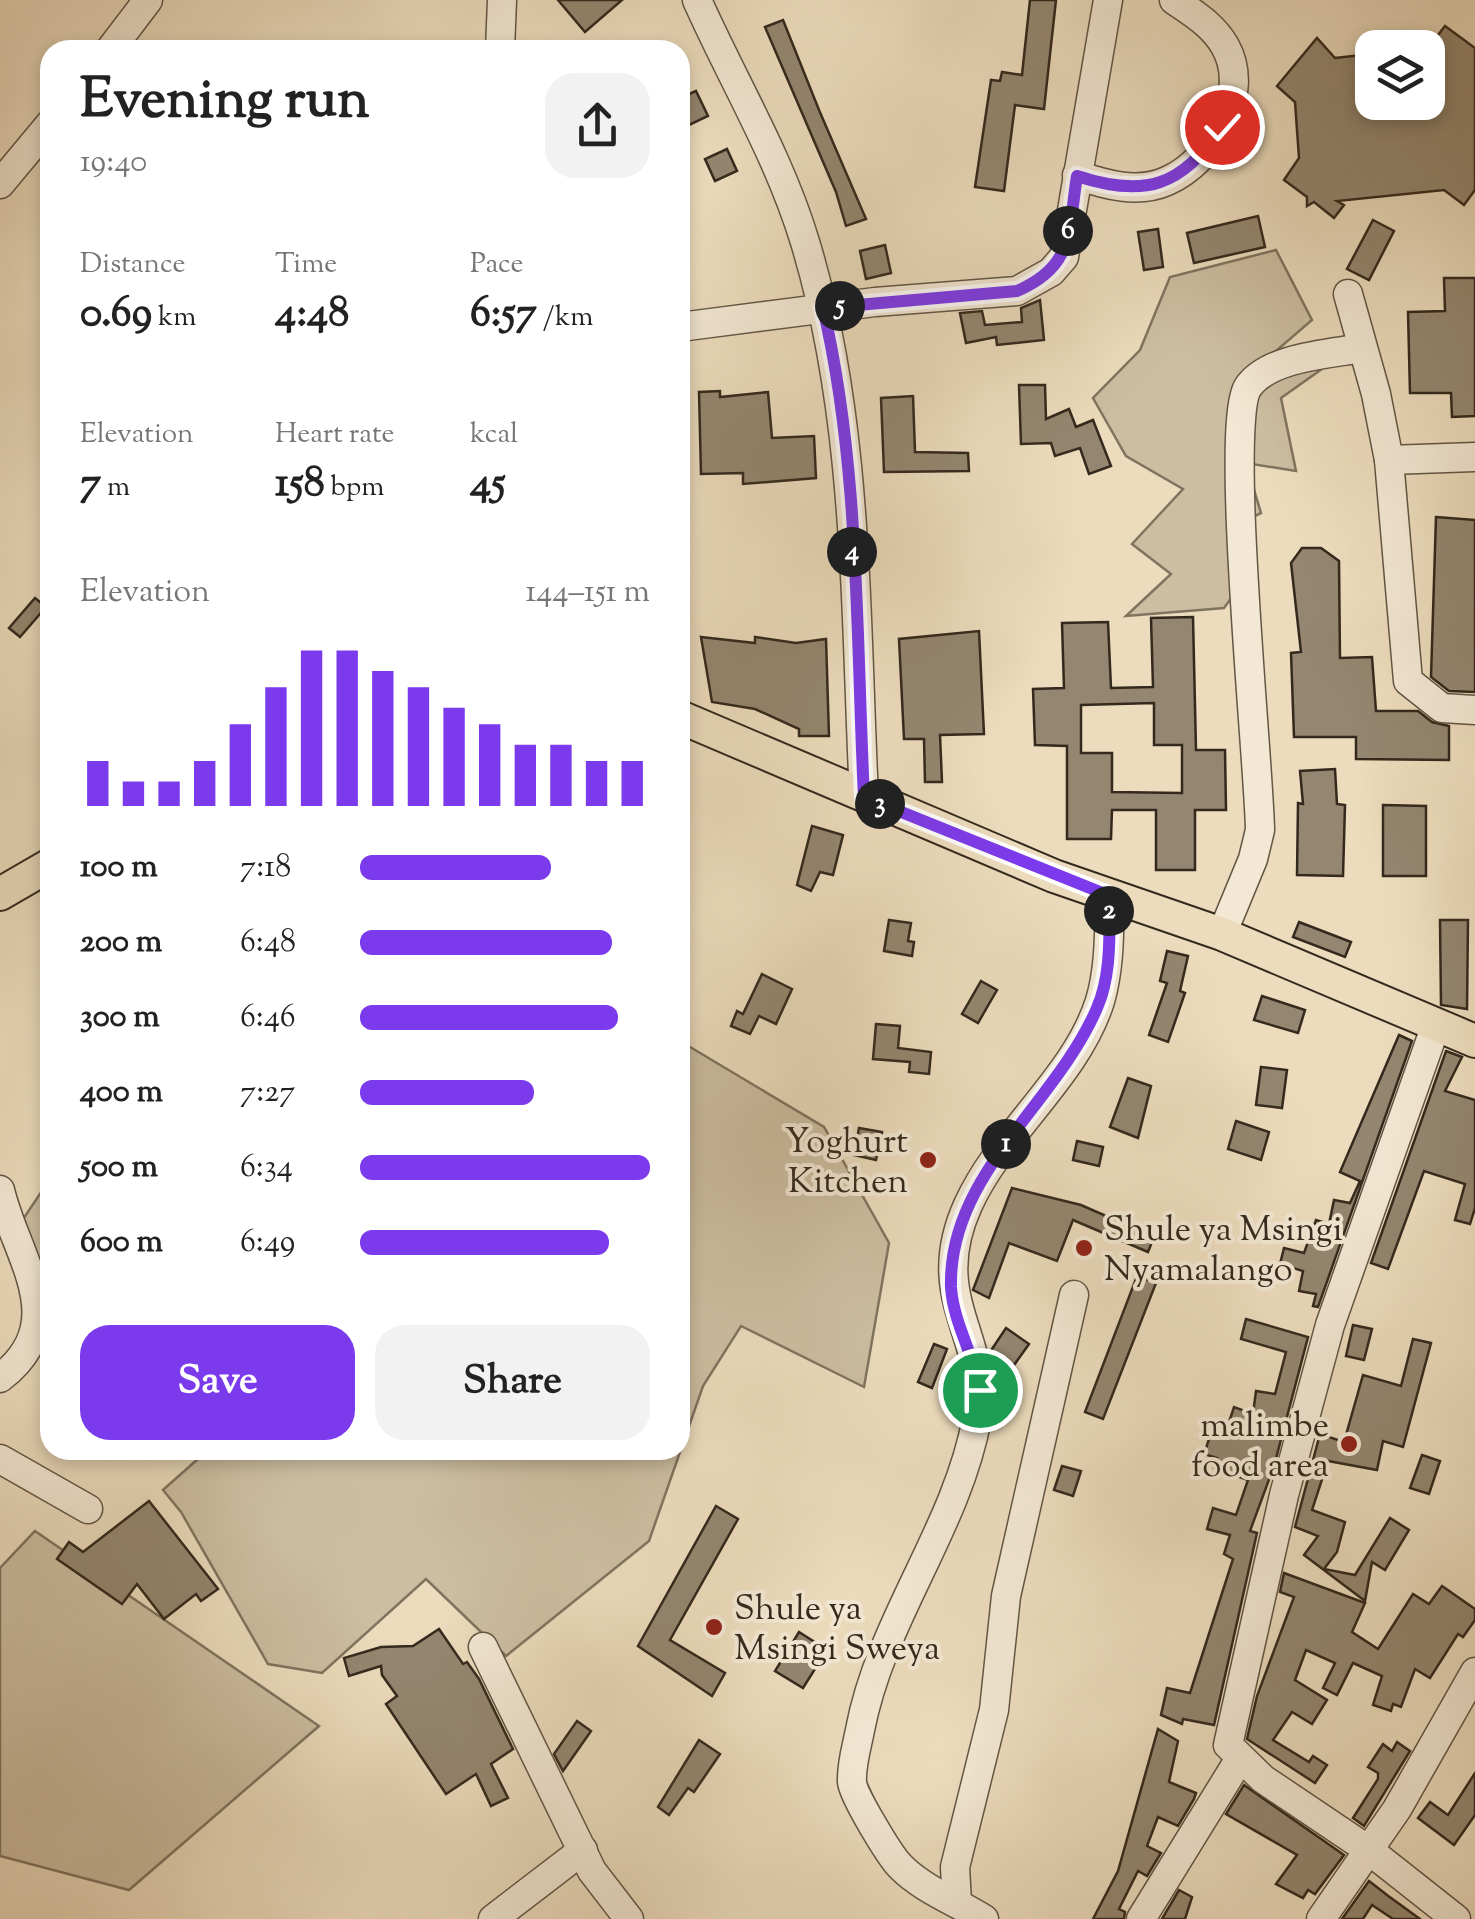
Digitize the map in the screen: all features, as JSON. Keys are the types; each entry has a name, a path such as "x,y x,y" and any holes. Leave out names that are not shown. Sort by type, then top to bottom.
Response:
{"main road":[{"path":"690,720 864,797 1110,896 1222,934 1475,1041"},
{"path":"0,894 40,871"}],"street":[{"path":"118,40 148,0"},
{"path":"500,40 502,0"},
{"path":"697,0 776,160 836,362 864,797"},
{"path":"690,327 823,308 1017,291 1036,283 1064,256 1108,0"},
{"path":"1077,176 1110,186 1165,182 1206,151 1222,127 1235,88 1227,50 1208,23 1174,0"},
{"path":"0,184 40,136"},
{"path":"1348,294 1388,460 1408,681 1442,708 1475,710"},
{"path":"1222,934 1260,830 1241,474 1243,400 1258,377 1270,371 1308,357 1362,348"},
{"path":"1388,460 1475,457"},
{"path":"984,1919 895,1861 854,1795 854,1764 878,1662 950,1500 976,1420 980,1390 975,1360 951,1289 959,1234 968,1205 1072,1052 1099,1004 1108,954 1110,896"},
{"path":"1436,1025 1350,1261 1288,1477 1228,1729 1228,1744 1239,1760 1370,1851 1456,1919"},
{"path":"0,1190 38,1306 35,1329 24,1353 0,1378"},
{"path":"957,1902 955,1868 994,1710 1006,1596 1074,1295"},
{"path":"0,1460 88,1509"},
{"path":"483,1648 605,1893 629,1919"},
{"path":"1322,1919 1370,1851 1475,1672"},
{"path":"1140,1919 1239,1760"},
{"path":"493,1919 582,1850"},
{"path":"545,1880 563,1879 605,1893"}],"shaded area":[{"path":"1276,250 1312,320 1254,370 1336,359 1281,398 1296,471 1246,463 1261,513 1236,525 1242,583 1224,608 1126,616 1171,574 1132,544 1183,489 1126,456 1093,398 1140,350 1170,277"},
{"path":"690,1047 824,1127 889,1243 864,1387 741,1326 703,1386 690,1423"},
{"path":"40,1194 40,1273 17,1228"},
{"path":"197,1460 677,1460 649,1541 506,1656 426,1579 322,1673 268,1664 181,1512 163,1490"},
{"path":"35,1531 319,1726 129,1890 0,1856 0,1568"}],"building":[{"path":"558,0 622,0 585,32"},
{"path":"1030,0 1056,0 1044,109 1015,105 1004,191 975,187 991,80 1000,81 1002,72 1022,75"},
{"path":"783,20 866,219 846,226 836,192 765,27"},
{"path":"1445,26 1475,48 1475,190 1464,205 1444,190 1337,201 1344,205 1334,218 1314,202 1307,206 1307,197 1284,180 1299,158 1295,102 1277,86 1317,38 1335,58 1355,56 1355,120 1445,120 1445,30 1442,30"},
{"path":"696,91 708,116 690,125 690,94"},
{"path":"727,149 737,171 715,181 705,159"},
{"path":"1258,216 1265,247 1194,263 1187,233"},
{"path":"1373,220 1394,231 1369,280 1347,269"},
{"path":"1158,229 1163,267 1144,270 1138,232"},
{"path":"885,245 891,273 866,279 860,251"},
{"path":"1444,278 1475,278 1475,416 1452,417 1451,393 1410,393 1408,312 1445,311"},
{"path":"1040,300 1044,340 997,345 996,337 966,343 960,313 982,311 985,325 1022,322 1021,308"},
{"path":"1019,385 1045,385 1046,419 1069,409 1076,427 1093,420 1111,466 1089,474 1080,448 1055,456 1051,443 1021,444"},
{"path":"720,391 720,397 768,392 772,438 814,436 816,478 743,484 743,473 701,474 699,392"},
{"path":"913,396 915,452 968,453 969,471 884,472 881,398"},
{"path":"1436,517 1475,520 1475,692 1449,691 1431,677"},
{"path":"1302,548 1321,548 1339,561 1340,658 1372,657 1376,711 1418,711 1432,722 1449,726 1449,760 1356,759 1356,737 1294,737 1291,653 1301,652 1291,563"},
{"path":"35,598 40,602 40,614 20,637 9,628"},
{"path":"1193,617 1196,750 1225,750 1226,810 1195,810 1195,870 1156,870 1156,810 1112,810 1111,839 1067,839 1067,746 1035,745 1033,689 1064,688 1062,623 1108,622 1111,688 1153,687 1151,618","holes":["1154,703 1154,745 1182,745 1182,793 1112,792 1112,753 1081,753 1081,705"]},
{"path":"979,631 984,734 940,735 942,782 925,782 924,739 904,739 899,639"},
{"path":"701,637 755,643 755,637 796,643 826,639 829,736 799,736 799,729 755,709 712,702"},
{"path":"1335,769 1337,804 1345,805 1343,876 1297,875 1298,803 1303,804 1300,771"},
{"path":"1383,805 1426,806 1426,876 1383,876"},
{"path":"812,826 843,835 833,875 820,872 811,891 797,885"},
{"path":"889,920 911,923 908,941 914,942 912,956 884,951"},
{"path":"1440,920 1468,920 1467,1009 1441,1005"},
{"path":"1299,922 1351,942 1345,957 1293,937"},
{"path":"1167,951 1188,956 1180,991 1185,993 1168,1042 1149,1035 1167,983 1160,981"},
{"path":"762,974 792,989 776,1024 759,1016 750,1034 731,1026 737,1011 743,1014"},
{"path":"981,981 997,990 978,1023 962,1014"},
{"path":"1262,996 1305,1010 1298,1033 1254,1020"},
{"path":"876,1024 900,1026 898,1048 931,1052 929,1074 909,1072 910,1062 873,1059"},
{"path":"1399,1035 1412,1041 1318,1307 1313,1306 1316,1294 1299,1291 1303,1271 1280,1264 1284,1248 1304,1253 1316,1220 1329,1224 1334,1200 1350,1203 1360,1181 1340,1172"},
{"path":"1446,1051 1462,1057 1445,1091 1475,1100 1475,1208 1470,1224 1455,1220 1465,1184 1424,1171 1388,1269 1371,1263"},
{"path":"1261,1067 1287,1070 1282,1108 1256,1105"},
{"path":"1128,1078 1151,1086 1138,1138 1110,1127"},
{"path":"1236,1121 1269,1132 1261,1160 1228,1149"},
{"path":"859,1128 882,1132 876,1160 854,1155"},
{"path":"1077,1141 1103,1147 1099,1166 1073,1160"},
{"path":"1012,1188 1081,1205 1154,1237 1148,1252 1073,1220 1057,1261 1009,1243 989,1298 973,1290"},
{"path":"1137,1276 1156,1283 1103,1419 1085,1412"},
{"path":"1246,1319 1308,1337 1274,1466 1250,1531 1257,1533 1214,1725 1183,1719 1182,1724 1161,1715 1167,1688 1190,1693 1233,1559 1224,1554 1230,1535 1207,1529 1213,1508 1236,1515 1248,1480 1214,1468 1217,1458 1204,1454 1212,1430 1225,1434 1234,1407 1253,1414 1256,1391 1275,1394 1286,1352 1241,1339"},
{"path":"1353,1325 1372,1329 1364,1360 1346,1356"},
{"path":"1006,1328 1029,1344 1012,1368 990,1352"},
{"path":"1413,1339 1431,1343 1403,1447 1383,1441 1377,1470 1328,1461 1312,1510 1345,1522 1337,1552 1324,1569 1355,1575 1390,1518 1409,1530 1385,1570 1372,1562 1365,1601 1304,1555 1318,1536 1295,1527 1320,1434 1344,1442 1363,1375 1401,1386"},
{"path":"934,1344 947,1349 932,1388 918,1382"},
{"path":"1422,1455 1440,1461 1429,1494 1410,1488"},
{"path":"1062,1466 1081,1471 1073,1496 1054,1490"},
{"path":"149,1501 218,1589 201,1601 196,1594 164,1619 137,1584 122,1604 57,1559 69,1542 83,1552"},
{"path":"716,1506 738,1519 670,1640 725,1673 712,1696 638,1646"},
{"path":"1284,1573 1365,1603 1352,1632 1378,1649 1413,1594 1429,1604 1442,1586 1475,1609 1475,1620 1463,1637 1458,1634 1430,1678 1415,1669 1401,1707 1393,1704 1391,1711 1373,1705 1382,1676 1353,1663 1337,1695 1323,1688 1335,1663 1306,1650 1295,1680 1327,1700 1312,1724 1292,1712 1273,1740 1309,1762 1313,1756 1327,1765 1315,1783 1247,1739 1257,1696 1294,1597 1280,1592"},
{"path":"439,1629 463,1664 467,1662 479,1679 513,1749 491,1764 508,1798 491,1806 476,1774 446,1794 386,1704 397,1696 382,1675 381,1666 349,1676 344,1658 381,1647 413,1646"},
{"path":"799,1632 827,1650 803,1688 775,1671"},
{"path":"577,1721 591,1731 563,1771 554,1754"},
{"path":"1158,1729 1178,1741 1169,1782 1196,1793 1194,1799 1178,1826 1158,1817 1147,1846 1161,1853 1147,1876 1138,1871 1119,1909 1125,1912 1124,1919 1093,1919 1118,1871"},
{"path":"699,1740 720,1754 694,1792 688,1788 669,1815 658,1807"},
{"path":"1397,1742 1410,1751 1364,1826 1353,1818 1378,1779 1378,1773 1368,1767 1383,1744 1392,1751"},
{"path":"1475,1773 1475,1815 1454,1845 1418,1818 1430,1802 1448,1815"},
{"path":"1244,1785 1344,1855 1315,1894 1308,1890 1303,1898 1276,1884 1297,1855 1226,1814"},
{"path":"1369,1881 1420,1919 1393,1919 1372,1905 1363,1919 1342,1919"},
{"path":"1179,1890 1192,1897 1185,1919 1162,1919"}],"place":[{"name":"Yoghurt Kitchen","path":"928,1160"},
{"name":"Shule ya Msingi Nyamalango","path":"1084,1248"},
{"name":"malimbe food area","path":"1349,1444"},
{"name":"Shule ya Msingi Sweya","path":"714,1627"}],"route":[{"path":"980,1390 975,1360 951,1289 955,1248 968,1205 997,1157 1062,1067 1099,1004 1108,954 1110,896 864,797 842,426 836,362 823,308 1017,291 1036,283 1052,272 1064,256 1077,176 1110,186 1138,188 1165,182 1186,170 1206,151 1222,127"}]}
